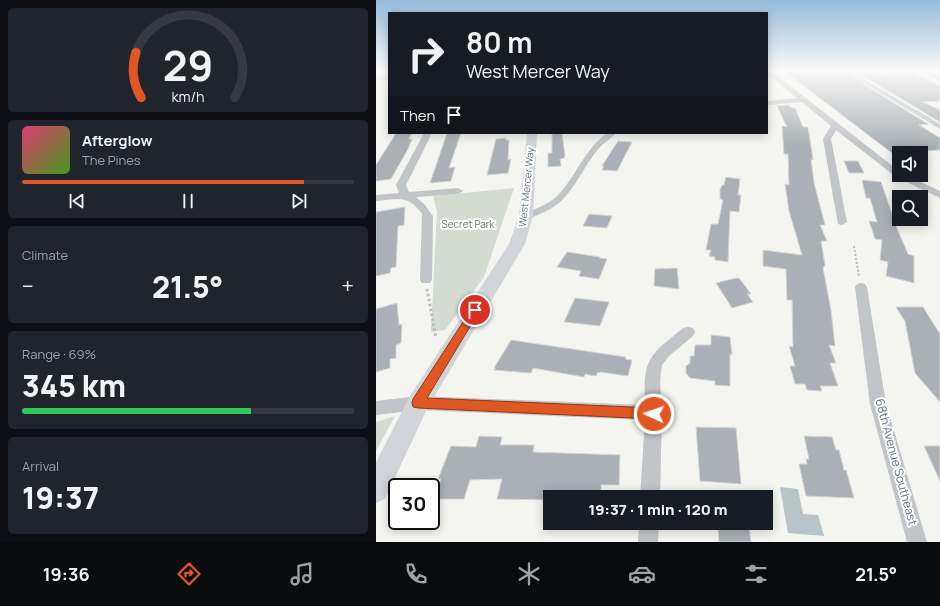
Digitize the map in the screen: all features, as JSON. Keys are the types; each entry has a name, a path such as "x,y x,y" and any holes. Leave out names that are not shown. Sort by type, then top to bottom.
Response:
{"street":[{"path":"795,95 892,170"},
{"path":"887,95 940,127"},
{"path":"768,102 801,100"},
{"path":"835,126 827,139 842,222"},
{"path":"426,280 428,216 417,202 406,196 402,191 401,185 427,134"},
{"name":"West Mercer Way","path":"376,490 418,403 517,244 526,216 532,134"},
{"path":"526,216 549,207 556,202 569,186 592,149 611,134"},
{"path":"913,182 940,195"},
{"path":"376,198 458,191"},
{"name":"68th Avenue Southeast","path":"861,287 878,404 918,542"},
{"path":"650,490 654,414 652,380 656,363 664,352 688,332"},
{"path":"376,408 418,403 654,414"},
{"path":"648,542 649,530"}],"path":[{"path":"854,246 861,287"},
{"path":"426,280 436,338"}],"green space":[{"name":"Secret Park","path":"514,188 484,277 445,330 431,332 437,212 433,196"},
{"path":"395,416 376,451 376,422"}],"shaded area":[{"path":"780,487 798,489 803,514 818,515 824,536 788,533"}],"building":[{"path":"816,95 882,95 928,124 919,125 940,138 940,150 928,151 928,146 892,146 892,153"},
{"path":"895,95 940,95 940,101 923,102 940,110 940,122"},
{"path":"788,105 795,108 803,127 808,127 813,160 811,159 814,183 825,225 820,225 827,241 821,241 825,265 823,268 831,310 835,346 829,345 836,363 830,363 838,386 820,386 822,391 807,390 805,384 795,384 790,366 795,366 789,346 793,347 792,300 787,300 786,269 763,266 763,250 802,255 789,211 785,184 789,185 788,154 784,154 782,126 787,127 777,106"},
{"path":"395,134 412,134 409,139 412,139 408,149 391,179 376,181 376,165"},
{"path":"447,134 461,134 449,168 455,167 451,181 430,183"},
{"path":"552,134 562,134 565,156 564,158 560,159 561,166 548,167 548,153 552,153"},
{"path":"506,138 506,140 509,140 508,160 511,159 508,173 487,175 496,139"},
{"path":"618,141 632,142 617,171 602,170 604,166 602,166"},
{"path":"844,161 858,161 864,173 849,173"},
{"path":"726,177 740,179 738,195 741,195 739,212 730,211 728,262 715,260 715,257 709,256 711,250 706,250 711,224 718,224 723,200 720,199 720,190 722,185 724,185"},
{"path":"862,180 881,182 892,214 892,226 896,226 908,254 914,256 914,283 886,276 888,262 880,260 882,240 875,239 869,221 877,222 870,198 866,198"},
{"path":"405,207 404,225 398,226 396,267 391,268 390,273 376,276 376,212"},
{"path":"589,214 612,216 607,228 583,226"},
{"path":"567,252 607,259 599,279 579,276 581,271 557,267"},
{"path":"677,268 679,289 654,286 655,269"},
{"path":"739,278 751,294 747,294 753,302 732,308 716,283"},
{"path":"575,298 609,302 600,326 564,322"},
{"path":"397,303 399,325 402,324 401,343 396,345 396,358 390,359 390,368 376,372 376,309"},
{"path":"896,307 923,307 940,334 940,402 915,373 905,321"},
{"path":"711,335 730,337 732,355 730,354 730,386 715,385 715,381 690,378 686,373 686,366 690,363 690,356 694,356 695,345 711,345"},
{"path":"511,340 626,357 625,359 632,360 628,376 601,372 597,373 596,376 585,374 584,377 533,368 531,373 494,370"},
{"path":"696,427 736,428 741,484 700,481"},
{"path":"479,436 502,437 500,445 534,445 533,452 620,455 619,485 601,485 601,490 543,490 543,500 497,499 502,479 470,480 464,499 440,499 441,479 438,478 451,446 476,447"},
{"path":"804,436 832,437 836,450 839,450 854,498 806,496 799,464 807,464 806,459 809,459"},
{"path":"924,446 940,446 940,481"},
{"path":"718,530 749,530 751,542 719,542"}],"route":[{"path":"475,310 418,403 654,414"}]}
